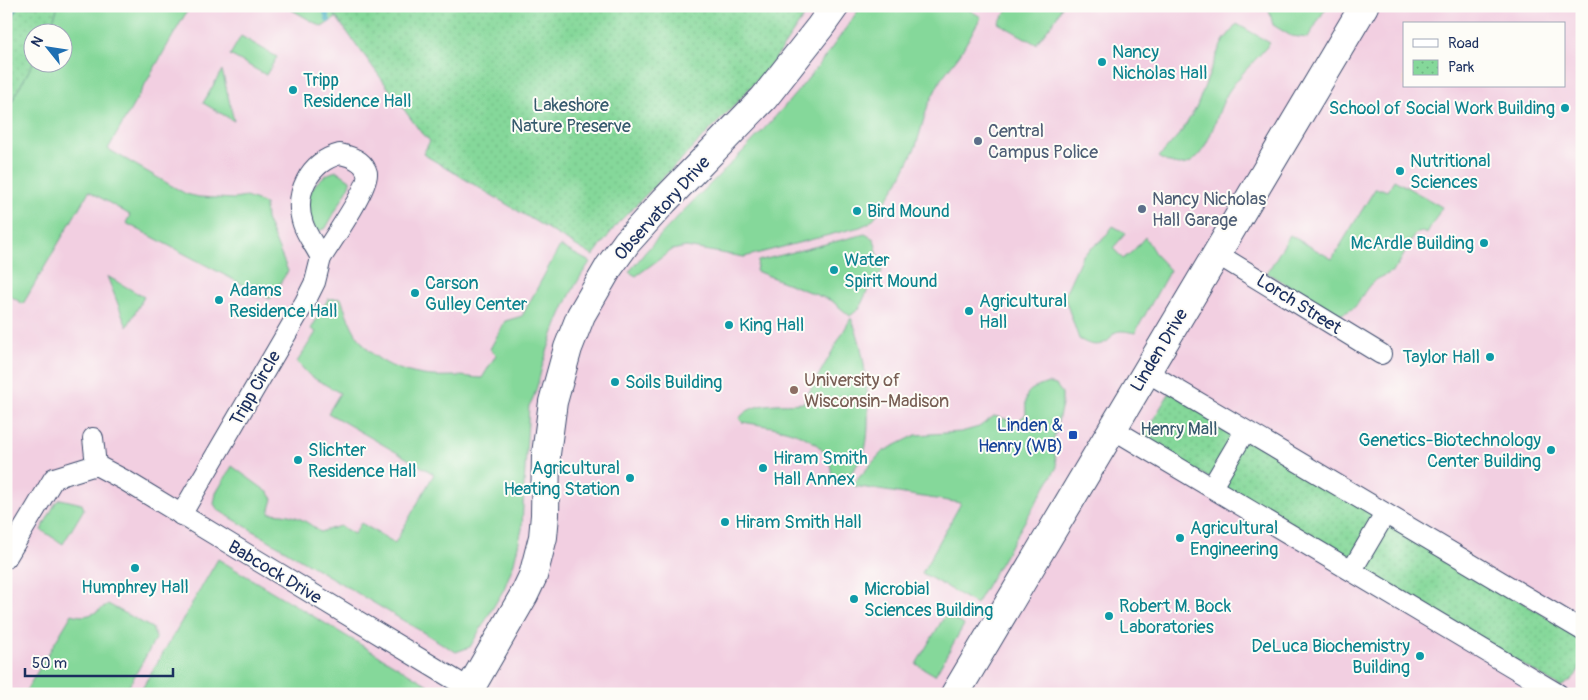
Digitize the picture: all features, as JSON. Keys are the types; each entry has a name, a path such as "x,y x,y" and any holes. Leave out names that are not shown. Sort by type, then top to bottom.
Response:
{"street":[{"name":"Observatory Drive","path":"472,692 533,576 545,515 546,454 553,402 568,348 581,315 609,267 627,242 764,98 835,6"},
{"name":"Linden Drive","path":"955,694 1364,6"},
{"name":"Tripp Circle","path":"181,515 305,302 315,282 321,258 359,197 366,182 367,174 365,169 356,159 340,154 331,157 315,168 304,185 299,204 303,225 321,258"},
{"name":"Lorch Street","path":"1217,254 1381,354"},
{"path":"1146,372 1582,630"},
{"path":"1112,428 1558,694"},
{"path":"1212,487 1245,431"},
{"path":"6,558 54,478 96,465 93,438"},
{"name":"Babcock Drive","path":"96,465 126,481 472,692"},
{"path":"1352,570 1385,514"}],"shaded area":[{"name":"University of Wisconsin-Madison","path":"18,6 1582,6 1582,694 6,694 6,33"}],"green space":[{"path":"18,6 58,6 52,22 22,22 22,72 28,72 6,112 6,33"},
{"path":"58,6 190,6 108,149 186,194 199,197 234,199 246,197 265,204 266,219 288,271 270,299 126,223 130,215 89,191 23,304 6,293 6,112 28,72 72,72 72,22 52,22"},
{"path":"285,6 348,6 339,16 322,27"},
{"name":"Lakeshore Nature Preserve","path":"328,6 811,6 773,62 732,108 617,224 593,256 423,154 430,141 422,134"},
{"path":"861,6 963,6 981,17 960,54 941,79 928,105 916,146 899,181 875,217 869,223 860,227 744,257 686,247 672,250 636,276 629,272 682,212 787,104 820,63"},
{"path":"1011,6 1062,6 1056,18 1036,44 998,23"},
{"path":"1268,6 1327,6 1308,38 1291,36 1273,25"},
{"path":"1237,24 1270,43 1229,91 1212,131 1197,157 1187,164 1175,164 1159,157 1182,131 1197,106 1219,49"},
{"path":"241,36 277,57 266,75 230,55"},
{"path":"222,70 234,121 203,103"},
{"path":"337,171 350,180 350,185 326,228 316,232 309,212 309,196 315,184 325,176"},
{"path":"1394,180 1442,207 1427,234 1422,232 1415,234 1395,269 1372,283 1355,307 1339,315 1267,273 1290,235 1332,259 1375,189 1387,191"},
{"path":"1113,226 1126,233 1113,248 1123,259 1145,237 1156,255 1170,270 1135,333 1119,331 1102,344 1094,345 1079,339 1064,296 1082,256 1104,238"},
{"path":"865,234 874,239 882,272 870,285 859,309 850,316 832,301 756,271 758,261"},
{"path":"560,246 590,262 575,285 559,320 529,406 522,529 514,563 504,589 470,647 456,652 218,510 214,504 216,493 232,466 269,493 273,499 269,513 296,517 320,532 340,526 354,534 361,523 395,543 434,474 328,413 340,393 310,376 297,362 316,332 311,329 328,299 341,298 360,340 379,359 391,366 423,375 482,378 496,355 490,349 505,321 522,316"},
{"path":"107,276 144,297 127,327"},
{"path":"851,318 862,351 868,400 868,433 862,458 841,485 833,482 828,459 813,442 778,428 742,422 739,419 744,413 760,406 803,403"},
{"path":"1048,383 1056,385 1062,393 1062,404 1053,443 1057,467 976,604 922,573 961,503 854,486 855,482 882,452 916,435 961,432 979,427 994,416 1017,422 1026,414 1028,393"},
{"name":"Henry Mall","path":"1170,392 1582,638 1582,654 1578,673 1560,687 1142,438"},
{"path":"61,499 82,504 84,509 63,544 41,530 56,502"},
{"path":"218,559 428,685 427,694 139,694"},
{"path":"108,604 152,628 156,638 129,686 122,694 24,694 72,614 82,616 91,614"},
{"path":"946,614 964,625 935,675 916,664"}],"water":[{"path":"6,6 18,6 6,33"}],"waterway":[{"path":"324,6 328,20"}],"place":[{"name":"Nancy Nicholas Hall","path":"1102,62"},
{"name":"Tripp Residence Hall","path":"293,90"},
{"name":"School of Social Work Building","path":"1565,108"},
{"name":"Central Campus Police","path":"978,141"},
{"name":"Nutritional Sciences","path":"1400,171"},
{"name":"Nancy Nicholas Hall Garage","path":"1142,209"},
{"name":"Bird Mound","path":"857,211"},
{"name":"McArdle Building","path":"1484,243"},
{"name":"Water Spirit Mound","path":"834,270"},
{"name":"Carson Gulley Center","path":"415,293"},
{"name":"Adams Residence Hall","path":"219,300"},
{"name":"Agricultural Hall","path":"969,311"},
{"name":"King Hall","path":"729,325"},
{"name":"Taylor Hall","path":"1490,357"},
{"name":"Soils Building","path":"615,382"},
{"name":"University of Wisconsin-Madison","path":"794,390"},
{"name":"Linden & Henry (WB)","path":"1073,435"},
{"name":"Genetics-Biotechnology Center Building","path":"1551,450"},
{"name":"Slichter Residence Hall","path":"298,460"},
{"name":"Hiram Smith Hall Annex","path":"763,468"},
{"name":"Agricultural Heating Station","path":"630,478"},
{"name":"Hiram Smith Hall","path":"725,522"},
{"name":"Agricultural Engineering","path":"1180,538"},
{"name":"Humphrey Hall","path":"135,568"},
{"name":"Microbial Sciences Building","path":"854,599"},
{"name":"Robert M. Bock Laboratories","path":"1109,616"},
{"name":"DeLuca Biochemistry Building","path":"1420,656"}]}
